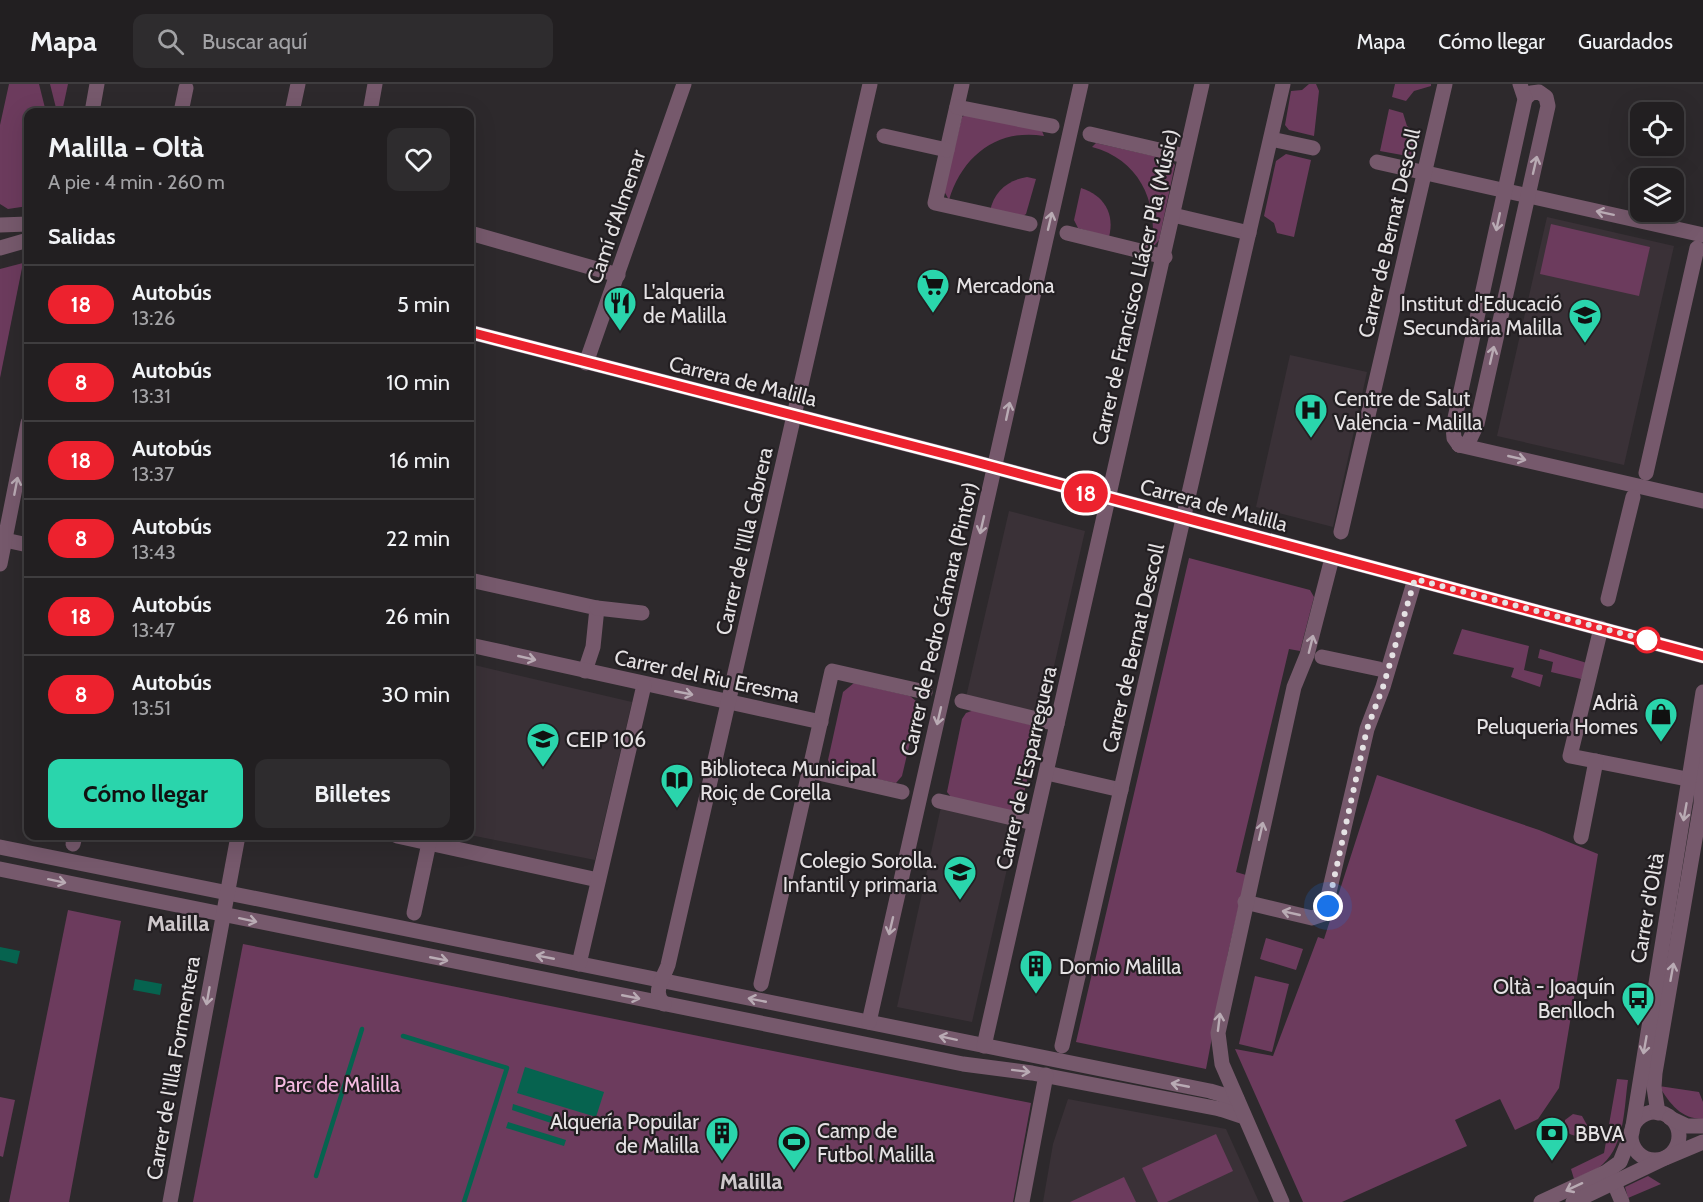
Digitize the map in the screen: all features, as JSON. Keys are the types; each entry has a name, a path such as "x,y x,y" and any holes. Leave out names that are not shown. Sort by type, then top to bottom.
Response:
{"street":[{"path":"93,108 97,84"},
{"path":"293,108 298,84"},
{"path":"371,108 375,84"},
{"name":"Camí d'Almenar","path":"586,363 684,84"},
{"name":"Carrer de l'Illa Cabrera","path":"666,1004 675,999 669,982 668,964 734,703 799,417 870,84"},
{"name":"Carrer de l'Illa Cabrera","path":"799,417 880,84"},
{"path":"963,84 934,204 1030,224"},
{"name":"Carrer de Pedro Cámara (Pintor)","path":"869,1022 1081,84"},
{"name":"Carrer de Francisco Llácer Pla (Músic)","path":"1109,499 1202,84"},
{"name":"Carrer de Bernat Descoll","path":"1062,1046 1283,84"},
{"name":"Carrer de Bernat Descoll","path":"1341,532 1445,84"},
{"path":"1520,84 1525,99 1453,427 1454,438 1459,445 1703,501"},
{"path":"182,108 186,88"},
{"path":"1459,445 1468,443 1474,433 1548,106 1546,97 1539,92 1532,93 1525,99"},
{"path":"957,107 1052,126"},
{"path":"1090,134 1185,156"},
{"path":"884,136 947,150"},
{"path":"1271,139 1313,148"},
{"path":"1377,162 1528,195 1700,241 1646,473"},
{"path":"1173,215 1250,233"},
{"path":"0,225 24,224"},
{"path":"1067,233 1165,256"},
{"path":"474,234 618,275"},
{"path":"0,248 24,241"},
{"name":"Carrera de Malilla","path":"474,333 995,468 1703,656"},
{"path":"0,564 24,443"},
{"path":"1608,599 1633,497"},
{"name":"Carrer de l'Esparreguera","path":"984,1046 1109,499"},
{"path":"5,540 24,544"},
{"path":"1282,1202 1222,1064 1218,1033 1294,687 1308,656 1332,558"},
{"path":"1245,902 1312,918 1324,914 1367,729 1384,669 1415,579"},
{"path":"474,581 597,608 642,613"},
{"name":"Carrer del Riu Eresma","path":"585,671 592,646 597,608"},
{"path":"1601,628 1570,756 1697,781"},
{"name":"Carrer del Riu Eresma","path":"474,646 820,722"},
{"path":"1322,657 1384,669"},
{"path":"761,984 832,671 925,692"},
{"path":"579,964 644,685"},
{"name":"Carrer d'Oltà","path":"1664,1115 1654,1088 1655,1073 1701,804 1697,781 1703,692"},
{"path":"962,701 1057,724"},
{"name":"Carrer d'Oltà","path":"1632,1132 1703,746"},
{"path":"1581,837 1596,761"},
{"path":"810,771 902,792"},
{"path":"1047,773 1121,790"},
{"path":"939,801 1034,823"},
{"name":"Carrer de l'Illa Formentera","path":"170,1202 236,840"},
{"path":"415,840 598,880"},
{"path":"414,913 429,843"},
{"path":"0,847 869,1022 1237,1099"},
{"path":"0,869 963,1064 1046,1076 1220,1109 1244,1118"},
{"path":"1022,1202 1046,1076"},
{"path":"1220,1109 1228,1108 1237,1099"},
{"path":"1608,1186 1632,1132 1642,1116 1664,1115 1688,1126 1703,1126"},
{"path":"1632,1132 1632,1144 1639,1154 1651,1160 1665,1158 1674,1149 1678,1140 1677,1128 1664,1115"},
{"path":"1574,1202 1703,1142"},
{"path":"1541,1202 1608,1186"},
{"path":"1608,1186 1622,1202"}],"shaded area":[{"name":"Institut d'Educació Secundària Malilla","path":"1547,217 1674,246 1624,465 1497,436"},
{"name":"Centre de Salut València - Malilla","path":"1290,355 1367,372 1333,527 1256,507"},
{"path":"1009,511 1085,531 1043,714 966,697"},
{"name":"CEIP 106","path":"474,665 632,702 595,860 474,836"},
{"name":"Colegio Sorolla. Infantil y primaria","path":"941,807 1017,825 972,1022 897,1007"},
{"path":"0,947 20,951 17,964 0,960"},
{"path":"135,979 162,984 160,995 133,990"},
{"path":"525,1067 604,1092 596,1117 517,1093"},
{"path":"1068,1099 1226,1129 1259,1202 1043,1202 1053,1144"},
{"path":"513,1104 556,1118 554,1124 512,1110"},
{"path":"508,1122 566,1140 564,1146 506,1128"}],"green space":[{"path":"9,84 39,84 45,108 24,108 24,207 8,209 0,204 0,125"},
{"path":"50,84 68,84 63,108 56,108"},
{"path":"1309,84 1316,84 1319,91 1314,136 1289,130 1285,125 1291,91 1302,90"},
{"path":"1395,84 1431,84 1431,86 1414,91 1406,101 1392,97"},
{"path":"1389,109 1403,113 1407,126 1421,135 1413,157 1380,151"},
{"path":"967,114 1042,131 1044,136 1012,136 984,148 963,170 949,200 944,191 962,117"},
{"path":"1096,143 1171,160 1175,165 1159,240 1155,245 1152,245 1152,212 1142,184 1122,161 1092,147"},
{"path":"1286,154 1311,160 1294,237 1277,233 1274,223 1264,216 1276,161"},
{"path":"1027,177 1036,179 1026,214 1023,216 990,211 998,192 1008,184"},
{"path":"1081,188 1096,195 1106,206 1110,221 1109,237 1078,228 1074,220"},
{"path":"1551,224 1650,247 1639,296 1540,274"},
{"path":"23,263 0,378 0,269"},
{"path":"1189,558 1310,590 1314,597 1300,651 1289,649 1236,872 1246,875 1228,953 1206,1069 1076,1042"},
{"path":"1462,629 1529,646 1524,670 1543,675 1540,687 1511,677 1514,668 1453,654"},
{"path":"1540,649 1587,663 1581,679 1551,672 1553,662 1538,658"},
{"path":"854,683 910,696 916,701 918,708 902,776 896,783 833,770 828,760 843,692"},
{"path":"974,710 1035,726 1037,731 1022,804 1012,812 951,797 947,792 962,719 966,713"},
{"path":"1377,775 1539,830 1598,854 1559,1088 1538,1119 1515,1130 1500,1099 1455,1120 1467,1146 1342,1202 1303,1202 1235,1049 1273,1056 1318,937 1324,939"},
{"path":"68,910 121,921 69,1202 9,1202"},
{"path":"1266,938 1303,949 1296,970 1260,959"},
{"name":"Parc de Malilla","path":"243,944 1031,1103 1013,1202 193,1202"},
{"path":"1255,976 1289,984 1272,1052 1239,1044"},
{"path":"1617,1079 1628,1080 1620,1136 1616,1146 1600,1166 1574,1179 1571,1169 1604,1153"},
{"path":"1659,1086 1699,1092 1703,1102 1703,1119 1682,1113 1667,1099"},
{"path":"0,1097 15,1100 3,1157 0,1156"},
{"path":"1573,1114 1582,1116 1587,1125 1583,1134 1572,1135 1565,1128 1565,1120"},
{"path":"1216,1134 1233,1171 1167,1202 1158,1202 1142,1168"},
{"path":"1648,1176 1661,1184 1628,1198 1625,1187"},
{"path":"1124,1177 1136,1202 1070,1202"}],"waterway":[{"path":"316,1176 362,1029"},
{"path":"403,1036 507,1068 464,1202"}],"bus line":[{"name":"18","path":"474,333 960,458 1703,656"}],"place":[{"name":"Mercadona","path":"933,314"},
{"name":"L'alqueria de Malilla","path":"620,332"},
{"name":"Institut d'Educació Secundària Malilla","path":"1585,344"},
{"name":"Centre de Salut València - Malilla","path":"1311,439"},
{"name":"Adrià Peluqueria Homes","path":"1661,743"},
{"name":"CEIP 106","path":"543,768"},
{"name":"Biblioteca Municipal Roiç de Corella","path":"677,809"},
{"name":"Colegio Sorolla. Infantil y primaria","path":"960,901"},
{"name":"Domio Malilla","path":"1036,995"},
{"name":"Oltà - Joaquín Benlloch","path":"1638,1027"},
{"name":"Alquería Popuilar de Malilla","path":"722,1162"},
{"name":"BBVA","path":"1552,1162"},
{"name":"Camp de Futbol Malilla","path":"794,1171"}],"district":[{"name":"Malilla","path":"178,923"},
{"name":"Malilla","path":"751,1181"}],"route":[{"path":"1328,906 1367,729 1383,687 1415,579 1647,640"}]}
